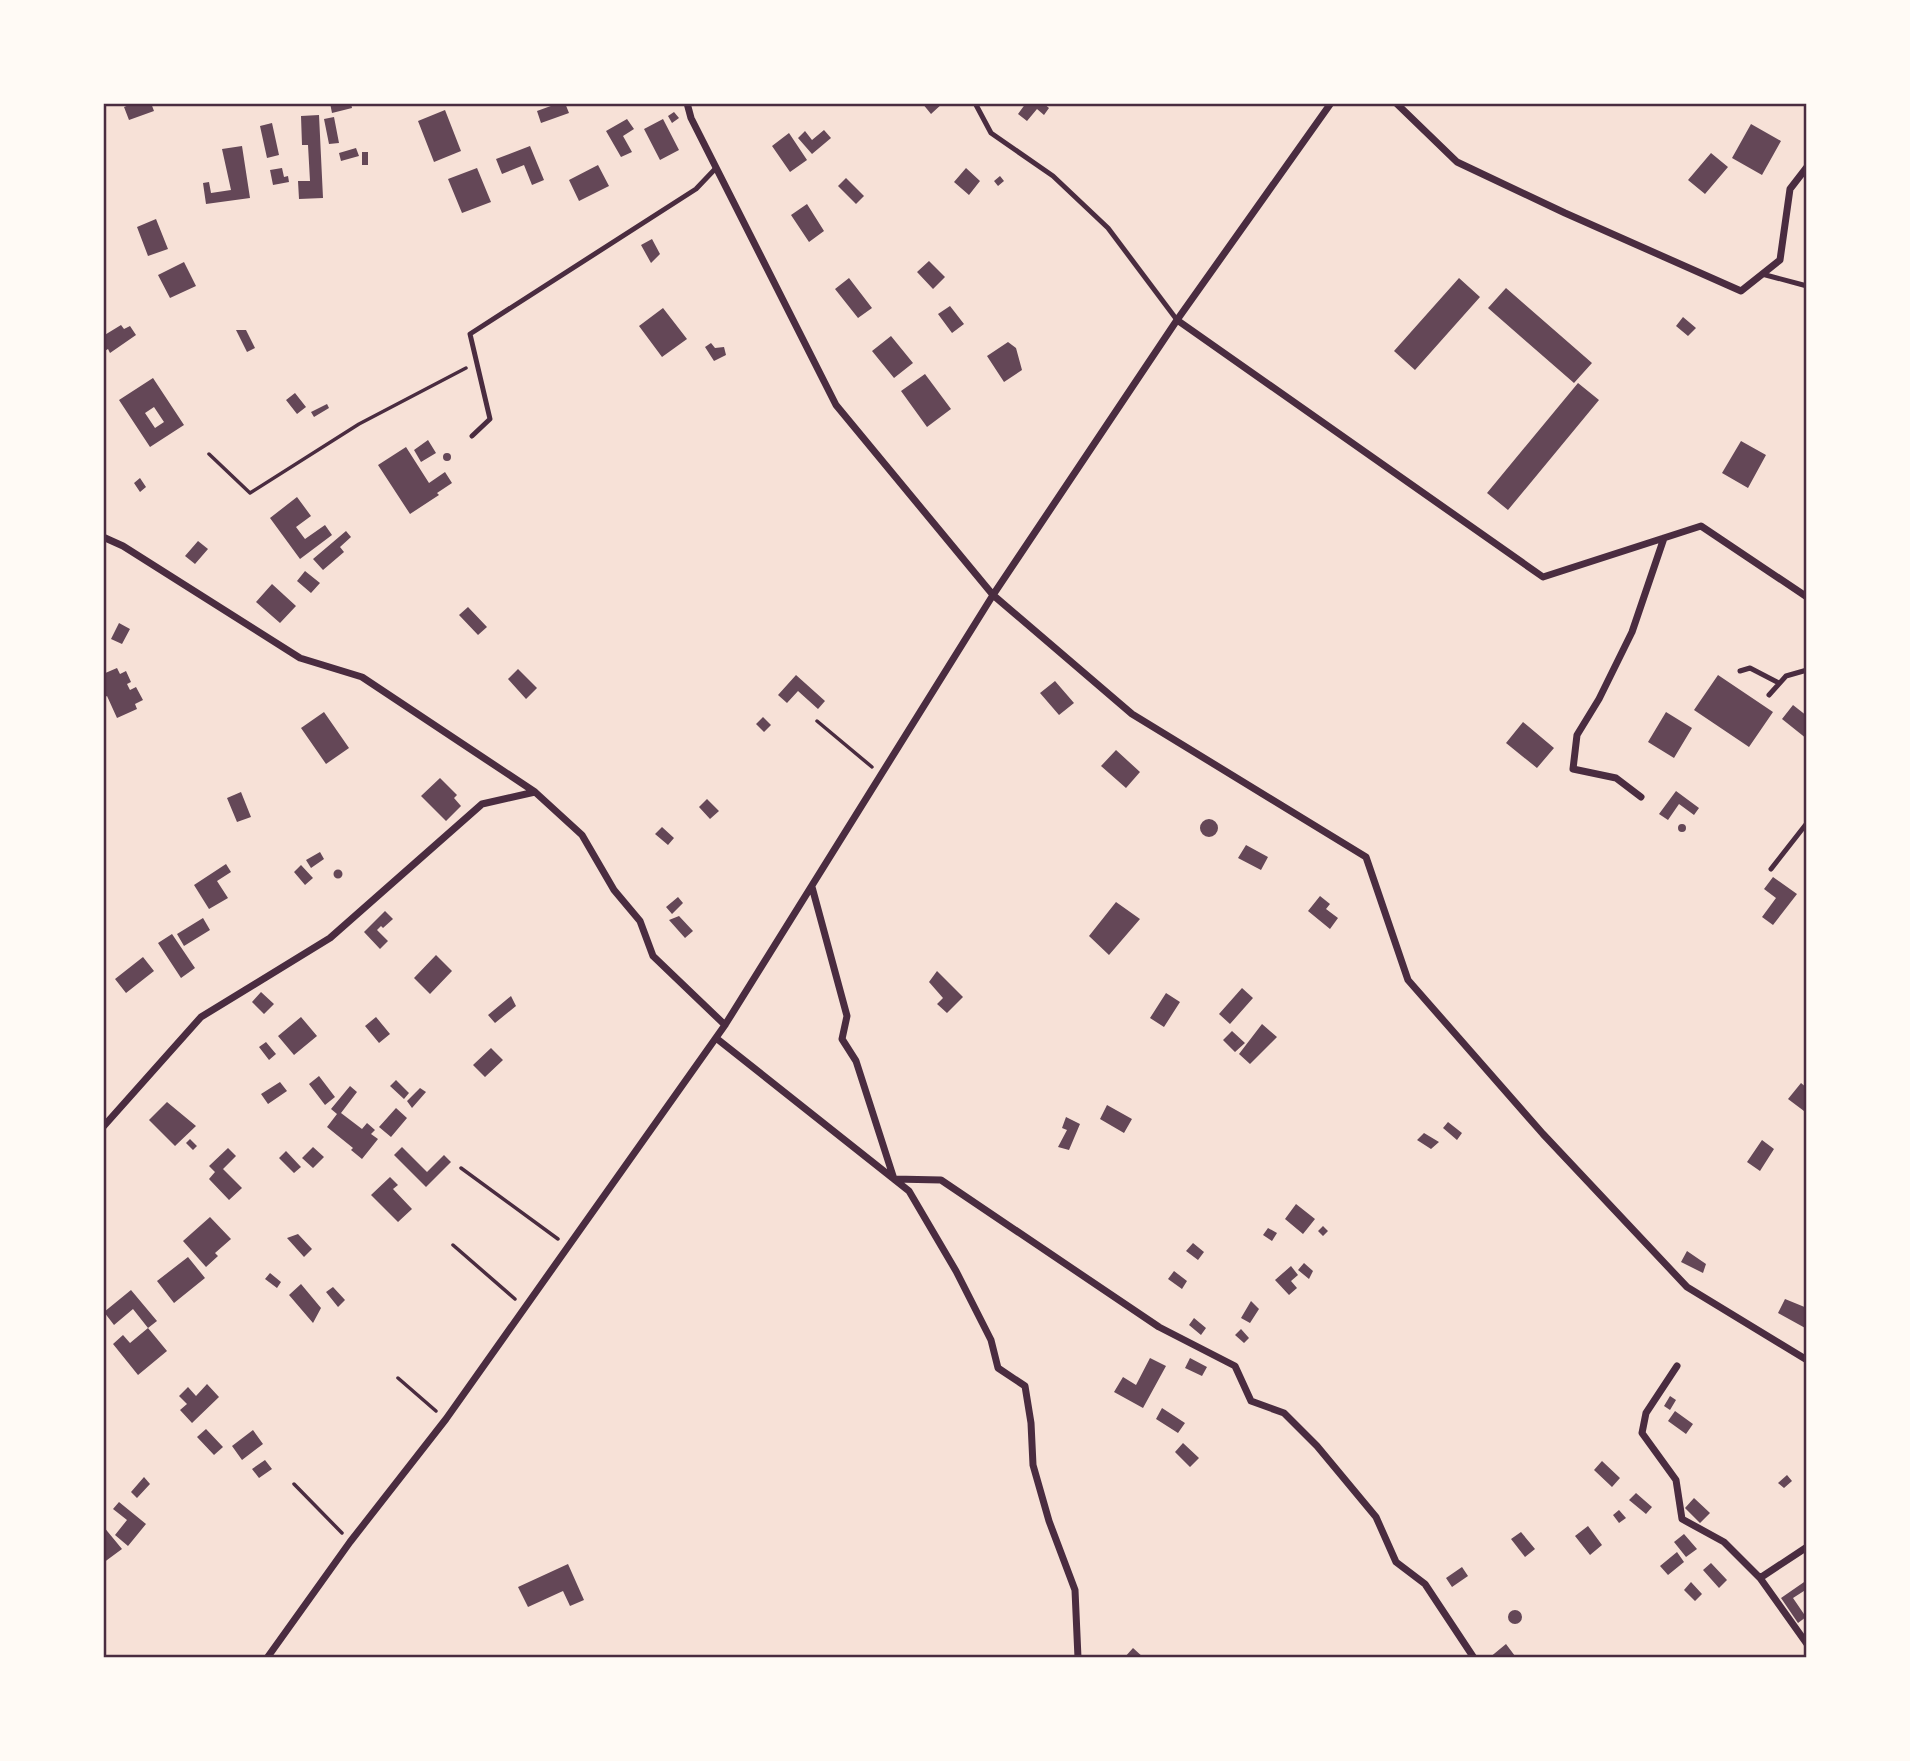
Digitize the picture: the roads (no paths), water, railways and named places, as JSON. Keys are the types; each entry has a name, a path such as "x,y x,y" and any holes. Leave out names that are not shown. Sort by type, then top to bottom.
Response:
{"street":[{"path":"687,103 691,118 836,405 993,595 1132,714 1366,857 1408,981 1543,1134 1687,1287 1807,1360"},
{"path":"267,1658 350,1542 446,1419 725,1025 993,595 1177,320 1331,103"},
{"path":"1396,103 1457,162 1741,291 1780,260 1790,189 1807,167"},
{"path":"1177,320 1543,577 1701,527 1807,597"},
{"path":"103,537 124,546 300,658 362,677 535,792 582,835 614,890 640,921 653,956 725,1025"},
{"path":"1641,797 1616,778 1573,769 1577,735 1599,699 1632,632 1664,538"},
{"path":"103,1127 201,1017 330,938 482,804 535,792"},
{"path":"811,887 847,1016 842,1039 856,1061 894,1179"},
{"path":"716,1038 909,1191 956,1271 990,1340 998,1368 1025,1386 1031,1423 1033,1465 1049,1521 1074,1590 1078,1658"},
{"path":"894,1179 941,1180 1160,1327 1236,1366 1251,1401 1284,1413 1351,1486 1376,1517 1396,1562 1424,1584 1474,1658"},
{"path":"1677,1366 1646,1413 1642,1433 1676,1480 1682,1519 1724,1542 1760,1578 1807,1644"},
{"path":"1760,1578 1807,1547"}],"lane":[{"path":"975,103 991,133 1054,176 1108,228 1177,320"},
{"path":"472,436 491,419 470,334 696,189 716,168"},
{"path":"1762,274 1807,286"},
{"path":"1740,671 1750,668 1779,683"},
{"path":"1769,695 1786,676 1807,670"},
{"path":"1771,869 1807,823"}]}
